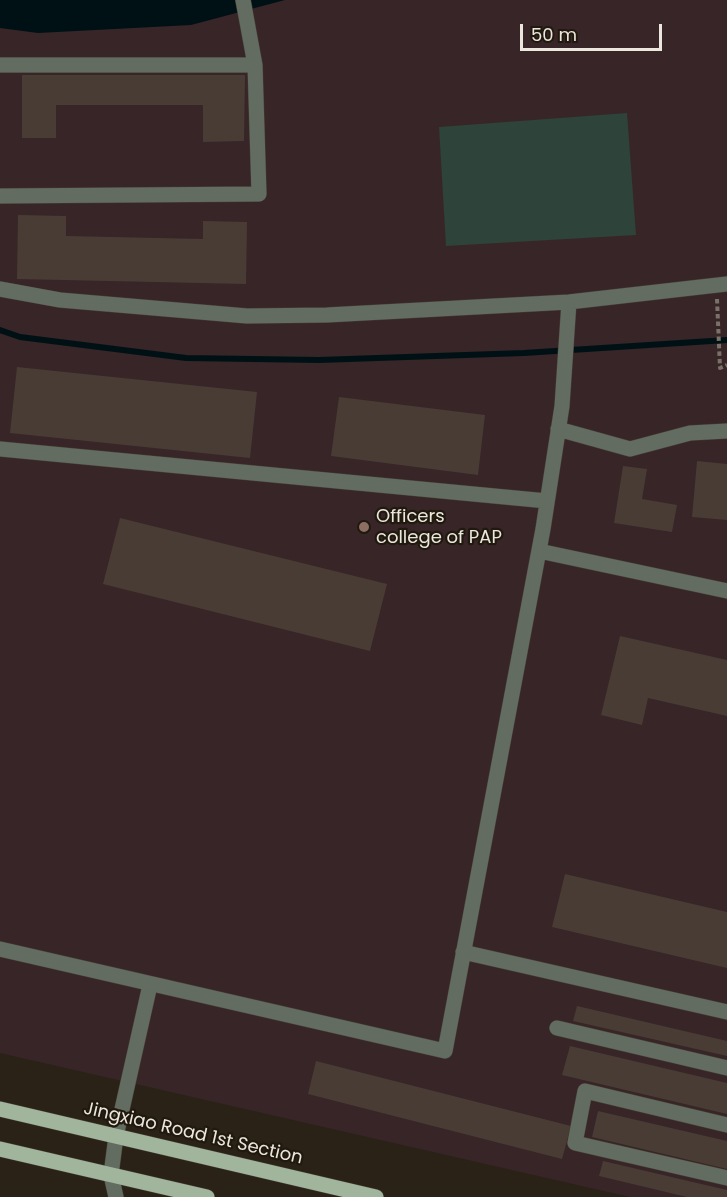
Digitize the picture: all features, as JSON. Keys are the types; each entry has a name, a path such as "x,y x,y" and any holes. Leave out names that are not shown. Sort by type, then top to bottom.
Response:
{"main road":[{"name":"Jingxiao Road 1st Section","path":"0,1109 376,1197"},
{"path":"0,1149 207,1197"}],"street":[{"path":"0,196 260,194 255,65 243,0"},
{"path":"0,65 255,65"},
{"path":"0,289 60,300 247,316 327,315 569,302 722,285"},
{"path":"0,949 445,1051 539,551 564,387 569,302"},
{"path":"558,429 630,449 690,433 727,431"},
{"path":"0,448 547,501"},
{"path":"539,551 727,591"},
{"path":"463,952 727,1012"},
{"path":"116,1197 111,1175 116,1136 150,985"},
{"path":"556,1028 727,1068"},
{"path":"727,1125 585,1091 575,1143 727,1178"}],"path":[{"path":"722,285 720,368 727,365"}],"shaded area":[{"name":"Officers college of PAP","path":"0,0 727,0 727,1197 630,1197 0,1053"},
{"path":"0,0 285,0 191,25 38,33 0,28"}],"green space":[{"path":"627,113 636,235 446,246 439,127"}],"building":[{"path":"22,75 245,75 244,141 203,142 203,105 56,105 56,138 22,138"},
{"path":"18,215 66,216 66,236 203,239 203,221 247,222 246,284 17,279"},
{"path":"17,367 257,392 250,458 10,433"},
{"path":"339,397 485,415 478,475 331,456"},
{"path":"697,461 727,464 727,520 692,517"},
{"path":"623,466 647,469 642,499 677,505 672,532 614,523"},
{"path":"120,518 387,584 370,651 103,584"},
{"path":"620,636 727,660 727,716 648,698 642,725 601,715"},
{"path":"565,874 727,912 727,968 552,927"},
{"path":"577,1006 727,1041 727,1056 573,1021"},
{"path":"570,1046 727,1083 727,1114 562,1075"},
{"path":"316,1061 571,1126 562,1159 308,1094"},
{"path":"598,1111 727,1141 727,1169 592,1137"},
{"path":"603,1161 727,1190 727,1197 687,1197 599,1176"}],"waterway":[{"path":"0,330 20,337 186,358 319,360 524,353 727,340"}],"place":[{"name":"Officers college of PAP","path":"364,527"}]}
